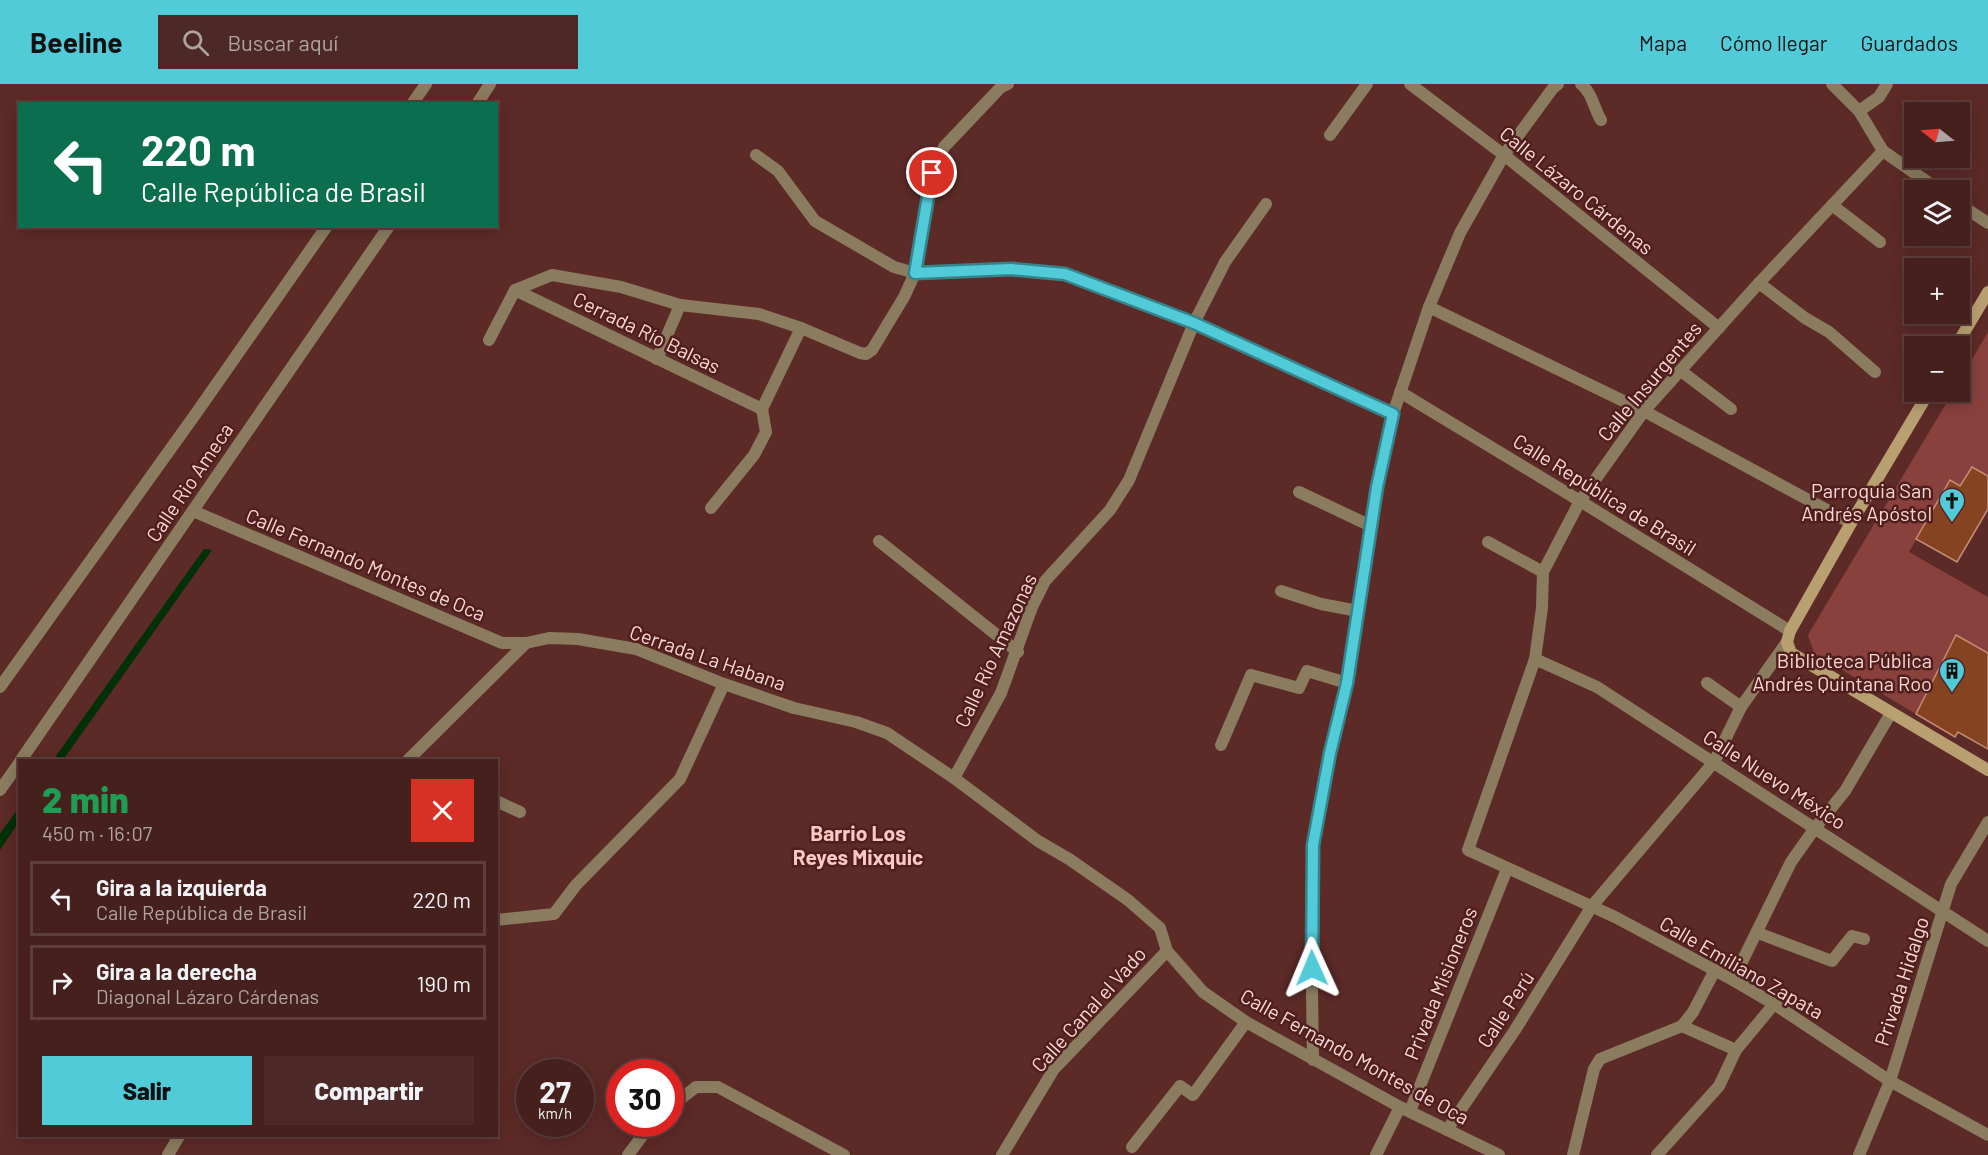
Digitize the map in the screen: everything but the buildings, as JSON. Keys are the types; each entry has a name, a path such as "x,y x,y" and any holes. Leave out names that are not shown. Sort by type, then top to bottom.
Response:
{"main road":[{"path":"1962,336 1988,292"},
{"path":"1923,402 1851,523 1788,637 1791,653 1988,770"}],"street":[{"path":"413,102 426,84"},
{"path":"478,102 490,84"},
{"path":"489,340 515,290 552,275 621,287 680,305 759,314 866,354 872,350 904,297 915,273 932,173 944,147 1000,88 1008,84"},
{"path":"1330,135 1367,84"},
{"name":"Calle Lázaro Cárdenas","path":"1410,84 1504,155 1719,328"},
{"path":"1581,84 1593,98 1594,107 1601,120"},
{"path":"1832,84 1859,111 1883,151 1925,180"},
{"path":"1859,111 1879,97 1887,84"},
{"path":"1313,1060 1311,922 1313,845 1330,753 1347,683 1377,487 1393,414 1429,307 1460,232 1504,155 1553,86"},
{"name":"Calle Insurgentes","path":"1468,850 1535,658 1542,608 1543,572 1580,501 1644,411 1758,283 1883,151"},
{"path":"756,155 778,171 815,221 894,267 915,273 1011,269 1065,274 1194,323 1393,414"},
{"name":"Calle Río Amazonas","path":"954,778 1001,693 1018,652 1032,607 1045,581 1110,510 1129,480 1194,323 1225,262 1266,204"},
{"path":"1832,205 1880,242"},
{"path":"1970,211 1988,223"},
{"name":"Calle Rio Ameca","path":"0,687 198,412 326,228"},
{"name":"Calle Rio Ameca","path":"21,759 388,228"},
{"path":"1758,283 1805,318 1829,332 1875,372"},
{"name":"Cerrada Río Balsas","path":"515,290 762,410"},
{"path":"657,359 680,305"},
{"path":"1429,307 1644,411 1851,523"},
{"path":"711,508 754,455 766,432 762,410 801,328"},
{"path":"1681,371 1731,409"},
{"name":"Calle República de Brasil","path":"1400,392 1580,501 1788,637"},
{"path":"1299,492 1371,526"},
{"name":"Calle Fernando Montes de Oca","path":"193,511 502,643 526,643"},
{"path":"879,541 1018,652"},
{"path":"1488,542 1543,572"},
{"path":"1281,591 1321,604 1358,611"},
{"name":"Calle Perú","path":"1447,1130 1515,1030 1592,906 1714,762 1741,707 1788,637"},
{"name":"Cerrada La Habana","path":"526,643 549,638 578,639 636,649 724,684 794,708 856,722 887,733 954,778"},
{"path":"411,759 526,643"},
{"name":"Calle Nuevo México","path":"1535,658 1597,687 1988,942"},
{"path":"1221,745 1251,675 1299,688 1307,671 1347,683"},
{"path":"1707,683 1741,707"},
{"path":"498,920 535,918 554,914 576,885 680,779 724,684"},
{"path":"1733,980 1791,862 1845,791 1891,713"},
{"name":"Calle Rio Ameca","path":"0,790 18,764"},
{"name":"Calle Fernando Montes de Oca","path":"954,778 1038,841 1069,859 1128,900 1160,928 1167,951 1203,992 1246,1022 1405,1109 1499,1155"},
{"path":"498,802 520,812"},
{"name":"Privada Hidalgo","path":"1859,1155 1890,1081 1951,884 1988,822"},
{"name":"Calle Emiliano Zapata","path":"1468,850 1616,917 1715,970 1774,1004 1890,1081 1988,1135"},
{"name":"Privada Misioneros","path":"1376,1155 1405,1109 1507,869"},
{"path":"1758,933 1832,961 1852,936 1864,939"},
{"name":"Calle Canal el Vado","path":"1002,1155 1054,1069 1167,951"},
{"path":"1573,1155 1594,1069 1600,1059 1682,1026 1693,1012 1715,970"},
{"path":"1657,1155 1719,1086 1736,1050 1774,1004"},
{"path":"1132,1147 1180,1086 1192,1095 1246,1022"},
{"path":"1682,1026 1736,1050"},
{"path":"684,1096 696,1087 718,1087 844,1155"},
{"path":"168,1155 178,1137"},
{"path":"628,1155 641,1137"}],"shaded area":[{"path":"1988,332 1988,476 1972,467 1960,486 1950,480 1909,552 1988,597 1988,653 1956,635 1916,714 1814,653 1808,635 1947,402 1970,402 1970,362"},
{"path":"204,549 212,550 64,759 54,759"},
{"path":"18,808 18,823 0,850 0,834"}],"place":[{"name":"Parroquia San Andrés Apóstol","path":"1952,524"},
{"name":"Biblioteca Pública Andrés Quintana Roo","path":"1952,694"}],"district":[{"name":"Barrio Los Reyes Mixquic","path":"858,844"}],"route":[{"path":"932,173 915,273 1011,269 1065,274 1194,323 1393,414 1377,487 1347,683 1330,753 1313,845 1312,968"}]}
